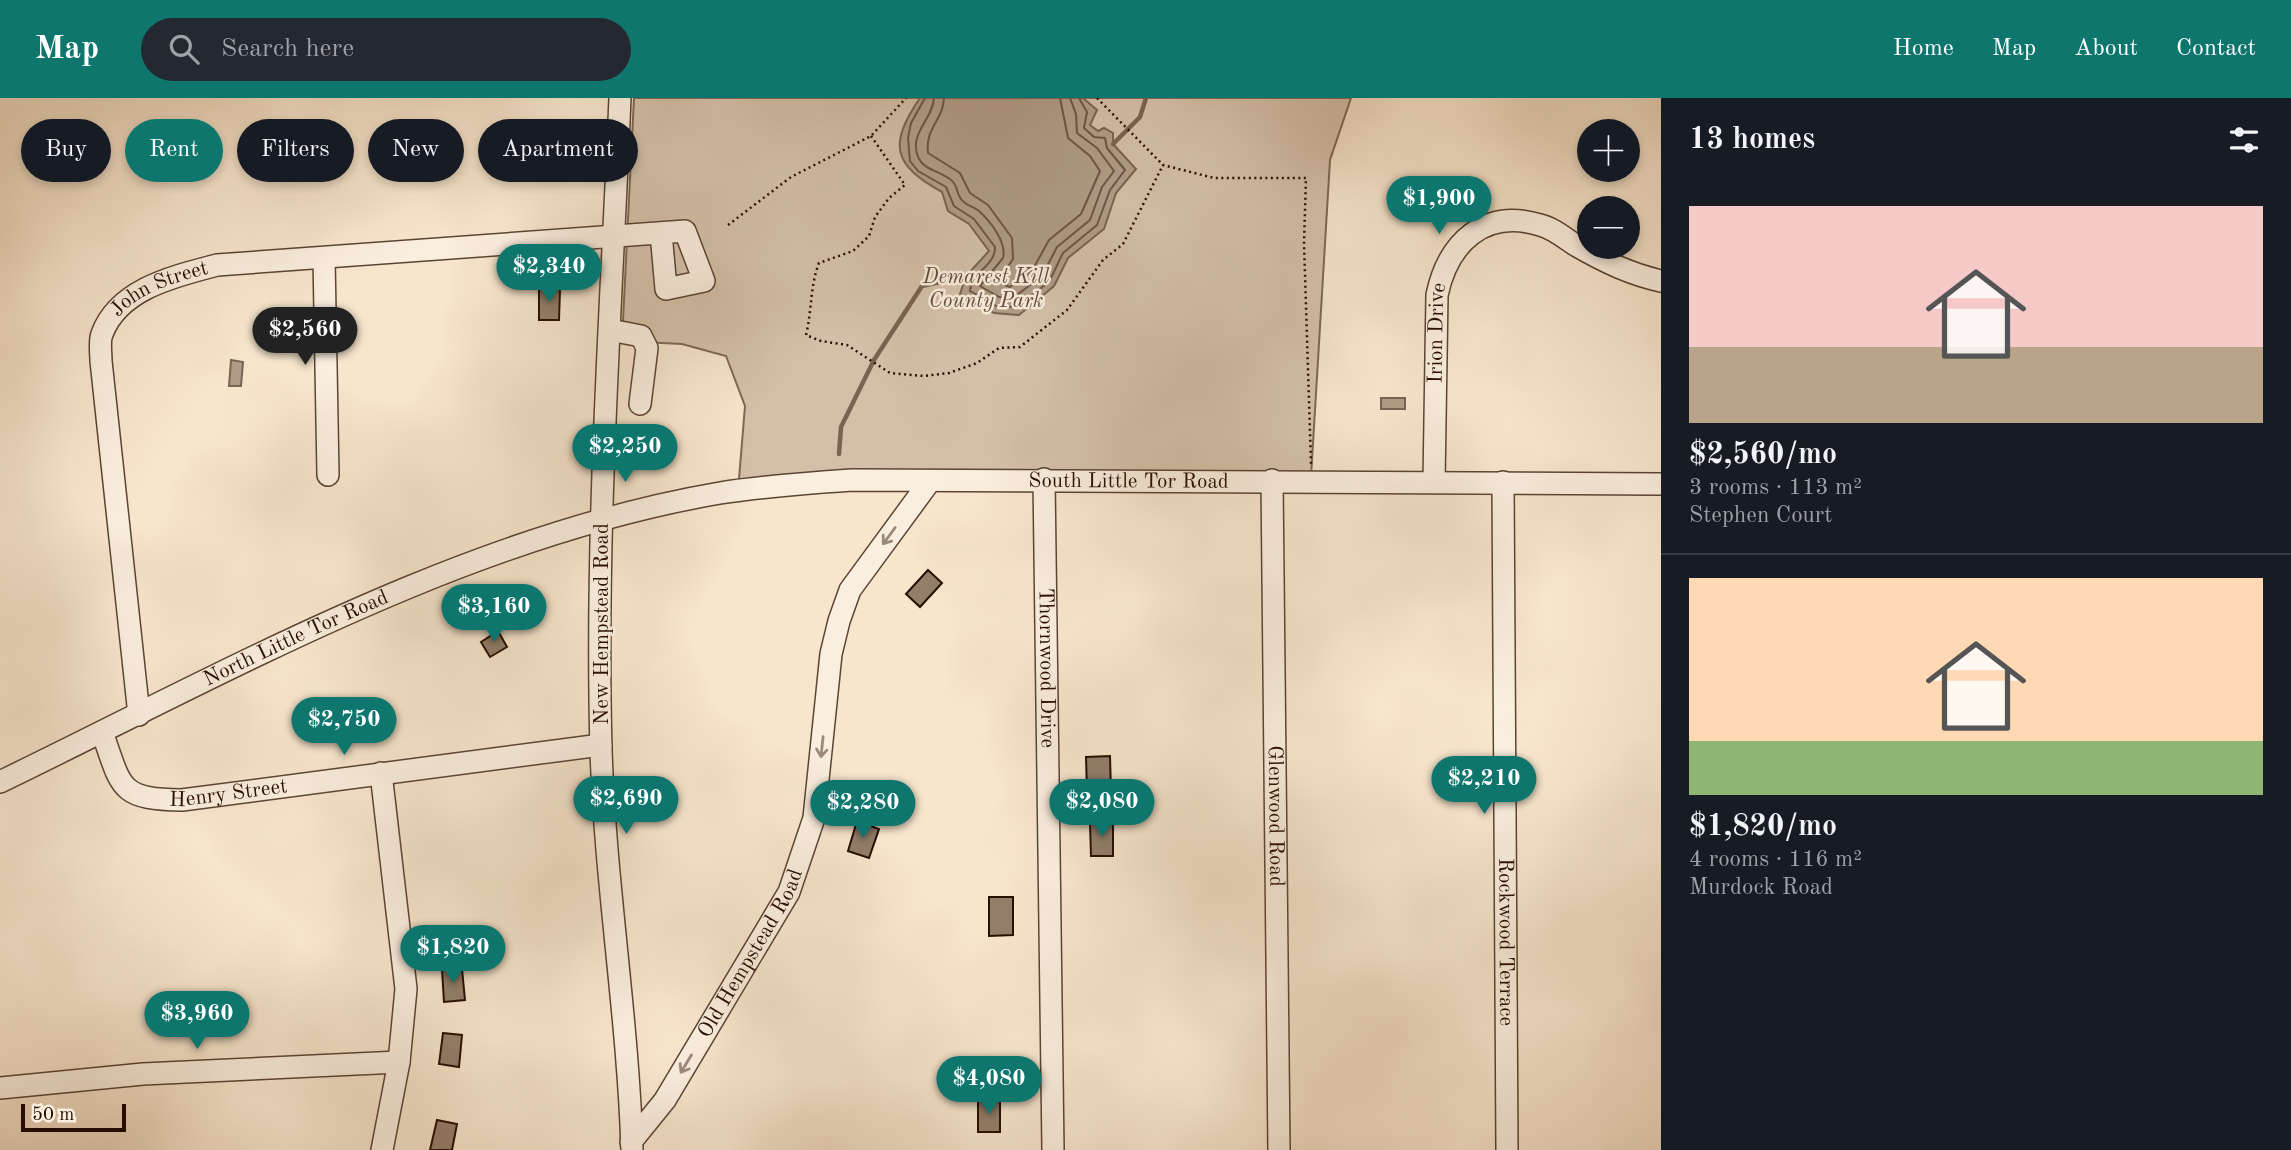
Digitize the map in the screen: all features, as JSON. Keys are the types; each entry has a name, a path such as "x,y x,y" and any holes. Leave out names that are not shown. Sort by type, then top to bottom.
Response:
{"street":[{"name":"New Hempstead Road","path":"620,98 602,522 601,745 604,831 632,1146"},
{"name":"Irion Drive","path":"1434,482 1437,295 1442,272 1451,253 1466,238 1484,227 1509,220 1542,225 1628,273 1661,281"},
{"name":"John Street","path":"139,715 101,361 102,334 120,306 159,281 217,265 661,233"},
{"path":"324,258 328,475"},
{"path":"610,330 641,336 647,348 640,404"},
{"name":"South Little Tor Road","path":"602,522 719,494 852,480 1044,478 1661,484"},
{"name":"Thornwood Drive","path":"1044,478 1053,1150"},
{"name":"Glenwood Road","path":"1272,480 1279,1150"},
{"name":"Old Hempstead Road","path":"632,1146 664,1100 789,892 814,818 831,654 839,621 850,590 930,481"},
{"name":"Rockwood Terrace","path":"1503,482 1507,1150"},
{"name":"North Little Tor Road","path":"0,782 431,578 602,522"},
{"name":"Henry Street","path":"102,733 121,784 145,799 182,800 601,745"},
{"path":"381,773 406,989 399,1062 382,1150"},
{"path":"0,1088 143,1074 399,1062"}],"path":[{"path":"728,225 791,177 871,136 906,98"},
{"path":"1097,98 1163,165 1213,178 1306,178 1304,243 1311,464"},
{"path":"871,136 905,184 888,198 876,217 869,236 853,251 819,263 812,281 812,309 806,335 821,341 847,345 890,373 949,373 977,363 999,348 1020,347 1036,335 1067,310 1103,260 1123,244 1163,165"}],"green space":[{"name":"Demarest Kill County Park","path":"634,98 1351,98 1330,160 1311,477 739,479 745,406 726,356 682,344 622,341 630,182 638,182 638,119 633,119"}],"water":[{"path":"920,98 1083,98 1097,110 1090,125 1098,131 1104,128 1113,133 1113,144 1136,169 1116,193 1104,229 1068,258 1054,286 1019,315 994,313 960,294 966,276 989,251 969,224 948,211 942,192 913,173 905,163 900,141 903,129"},
{"path":"231,360 243,362 241,386 229,386"},
{"path":"1381,398 1405,398 1405,409 1381,409"}],"building":[{"path":"539,289 560,289 559,320 539,320"},
{"path":"928,570 942,583 920,607 906,594"},
{"path":"498,631 507,647 490,657 481,642"},
{"path":"1110,756 1111,792 1087,793 1086,757"},
{"path":"857,821 879,829 869,858 848,851"},
{"path":"1090,823 1113,823 1113,856 1091,856"},
{"path":"989,897 1013,897 1013,935 989,936"},
{"path":"462,969 465,1000 444,1002 442,970"},
{"path":"443,1033 462,1035 459,1067 439,1064"},
{"path":"1000,1099 1000,1132 978,1132 978,1100"},
{"path":"437,1120 457,1124 452,1150 430,1150"}],"waterway":[{"path":"1113,144 1140,117 1146,98"},
{"path":"839,454 841,427 874,360 922,286 966,276"}]}
